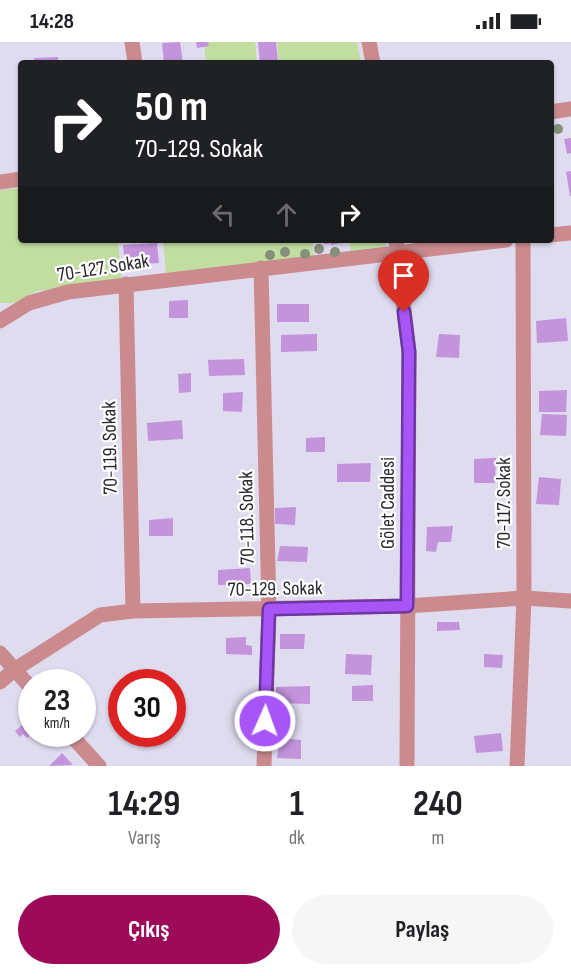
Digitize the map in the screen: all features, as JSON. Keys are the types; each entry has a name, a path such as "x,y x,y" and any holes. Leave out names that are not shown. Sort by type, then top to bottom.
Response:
{"street":[{"path":"132,42 135,60"},
{"path":"369,42 372,60"},
{"path":"554,111 571,109"},
{"path":"0,182 18,179"},
{"path":"554,234 571,232"},
{"name":"70-127. Sokak","path":"0,321 29,303 68,292 261,268 397,246 452,243"},
{"name":"70-117. Sokak","path":"516,766 524,598 523,243"},
{"name":"Gölet Caddesi","path":"397,246 409,352 407,766"},
{"name":"70-118. Sokak","path":"261,268 269,609 264,766"},
{"name":"70-119. Sokak","path":"126,284 133,611"},
{"name":"70-129. Sokak","path":"0,682 14,670 100,615 133,611 407,606 524,598 571,600"},
{"path":"0,653 18,674"},
{"path":"82,747 99,766"}],"green space":[{"path":"204,42 255,42 257,60 206,60"},
{"path":"277,42 357,42 360,60 279,60"},
{"path":"18,188 18,243 118,243 122,282 37,291 15,303 0,303 0,190"},
{"path":"163,243 312,243 314,259 166,273"},
{"path":"350,243 386,243 386,246 351,251"}],"building":[{"path":"180,42 183,60 164,60 162,43"},
{"path":"196,42 208,42 209,46 197,48"},
{"path":"258,42 276,42 278,60 260,60"},
{"path":"58,57 58,60 34,60 34,58"},
{"path":"571,138 571,153 567,154 564,139"},
{"path":"571,171 571,196 570,196 566,172"},
{"path":"157,243 159,263 125,265 123,245"},
{"path":"188,300 188,318 169,318 169,301"},
{"path":"277,304 309,304 309,322 277,322"},
{"path":"566,318 568,341 537,343 536,321"},
{"path":"317,334 317,351 281,352 281,335"},
{"path":"439,334 460,335 459,358 436,357"},
{"path":"244,359 245,375 209,376 208,360"},
{"path":"191,373 191,392 179,393 178,374"},
{"path":"567,390 566,412 539,412 539,391"},
{"path":"243,392 242,412 223,411 223,393"},
{"path":"542,414 567,415 566,436 540,435"},
{"path":"182,420 183,439 148,441 147,423"},
{"path":"325,437 325,452 306,452 306,438"},
{"path":"496,458 495,483 474,483 474,459"},
{"path":"371,463 370,482 337,482 337,464"},
{"path":"539,477 561,479 559,505 536,504"},
{"path":"296,507 295,525 275,524 275,508"},
{"path":"173,518 173,536 149,536 149,520"},
{"path":"453,526 451,542 438,542 436,552 426,551 427,527"},
{"path":"280,546 308,547 307,562 277,561"},
{"path":"250,568 251,584 218,585 218,570"},
{"path":"437,622 459,622 460,630 437,631"},
{"path":"280,634 305,634 304,649 280,649"},
{"path":"246,637 246,645 252,646 252,655 226,654 226,638"},
{"path":"346,654 372,655 371,675 345,674"},
{"path":"484,654 503,655 502,668 484,667"},
{"path":"373,685 373,701 352,701 352,686"},
{"path":"310,686 310,704 276,703 276,687"},
{"path":"501,733 503,751 476,753 474,736"},
{"path":"280,738 301,740 301,759 277,758"},
{"path":"62,753 73,765 49,766"}],"route":[{"path":"265,721 269,609 407,606 409,352 404,312"}]}
